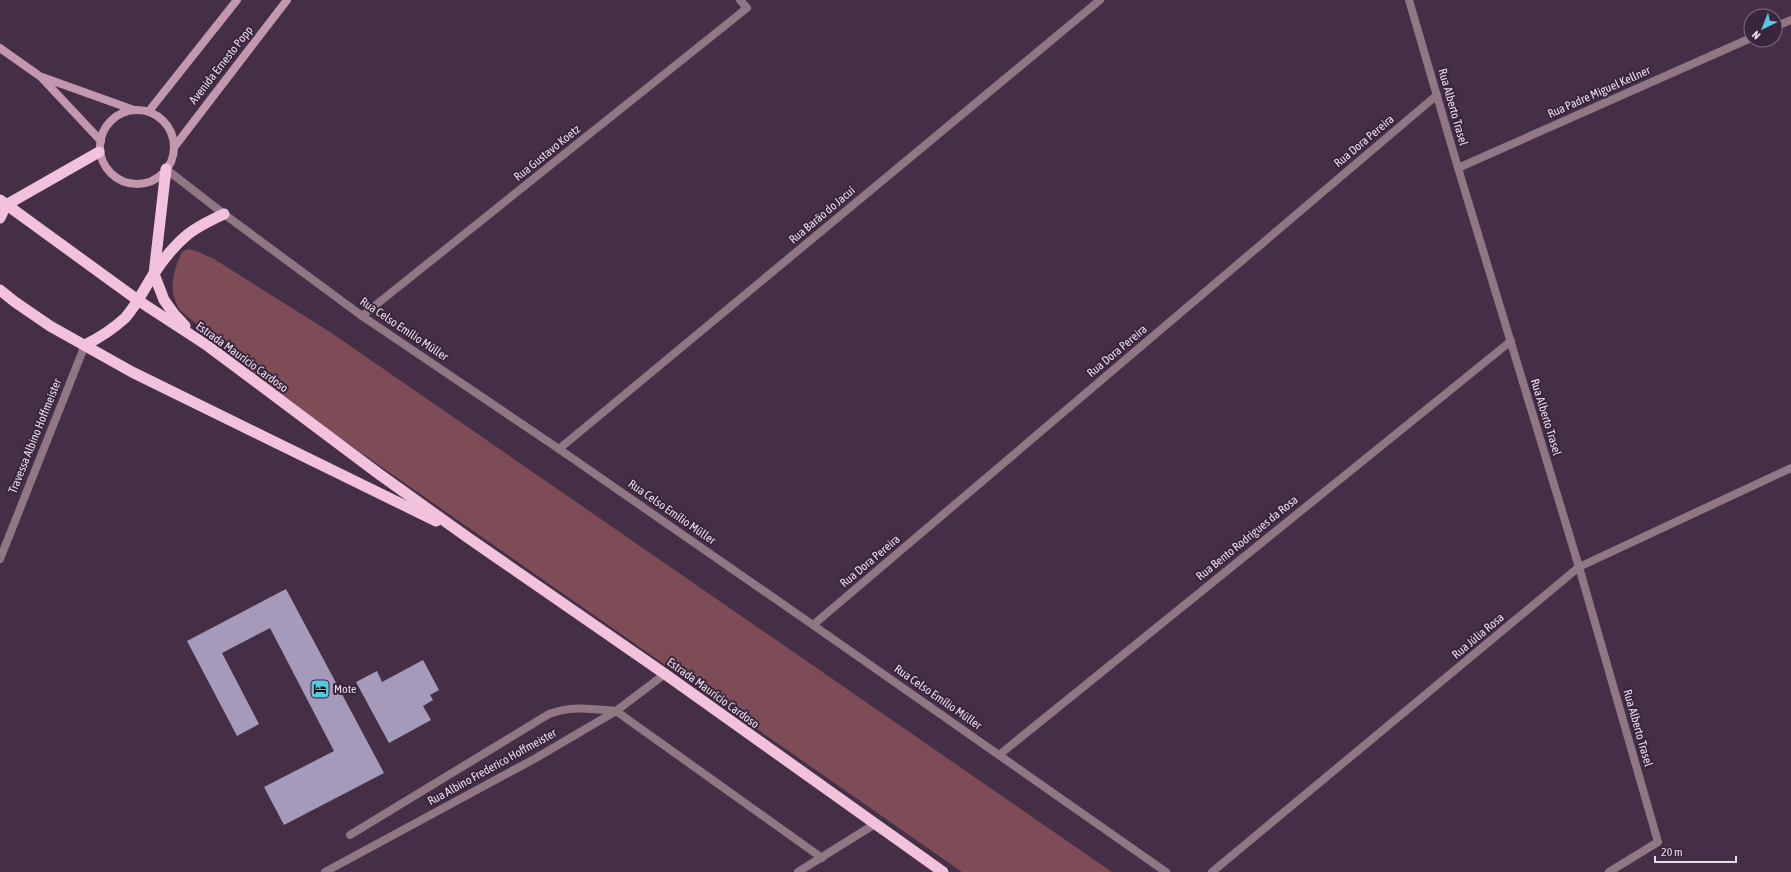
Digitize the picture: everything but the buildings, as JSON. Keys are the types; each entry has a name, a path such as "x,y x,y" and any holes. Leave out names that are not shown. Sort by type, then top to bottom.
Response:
{"highway":[{"path":"0,218 3,203 100,146"},
{"path":"166,169 154,274 164,300 174,314 208,346"},
{"name":"Estrada Maurício Cardoso","path":"3,203 139,300 208,346 379,474 467,537 665,674 943,872"},
{"path":"85,345 101,336 124,318 139,300 154,274 177,244 197,226 224,214"},
{"name":"Estrada Maurício Cardoso","path":"0,290 50,326 132,372 467,537"}],"main road":[{"path":"149,111 237,0"},
{"name":"Avenida Ernesto Popp","path":"174,146 287,0"},
{"path":"0,48 41,77 100,146"},
{"path":"41,77 134,110 149,111 164,121 171,133 174,146 172,160 166,169 152,180 135,184 121,180 104,166 100,146 106,126 118,115 134,110"}],"street":[{"name":"Rua Gustavo Koetz","path":"362,316 747,8 740,0"},
{"name":"Rua Barão do Jacuí","path":"559,449 1100,0"},
{"name":"Rua Alberto Trasel","path":"1410,0 1436,96 1511,341 1658,842 1609,872"},
{"name":"Rua Padre Miguel Kellner","path":"1458,168 1743,42"},
{"name":"Rua Dora Pereira","path":"813,625 1436,96"},
{"name":"Rua Celso Emílio Müller","path":"166,169 362,316 559,449 1166,872"},
{"name":"Rua Bento Rodrigues da Rosa","path":"999,755 1511,341"},
{"name":"Travessa Albino Hoffmeister","path":"0,559 85,345"},
{"name":"Rua Júlia Rosa","path":"1212,872 1578,567 1791,468"},
{"name":"Rua Albino Frederico Hoffmeister","path":"325,872 536,758 616,711 665,674"},
{"path":"350,835 550,714 561,710 575,708 616,711 822,858"},
{"path":"798,872 875,824"}],"shaded area":[{"path":"188,249 214,259 330,332 1112,872 962,872 287,401 180,310 174,295 173,281 176,267 182,252"}],"place":[{"name":"Mote","path":"320,689"}]}
